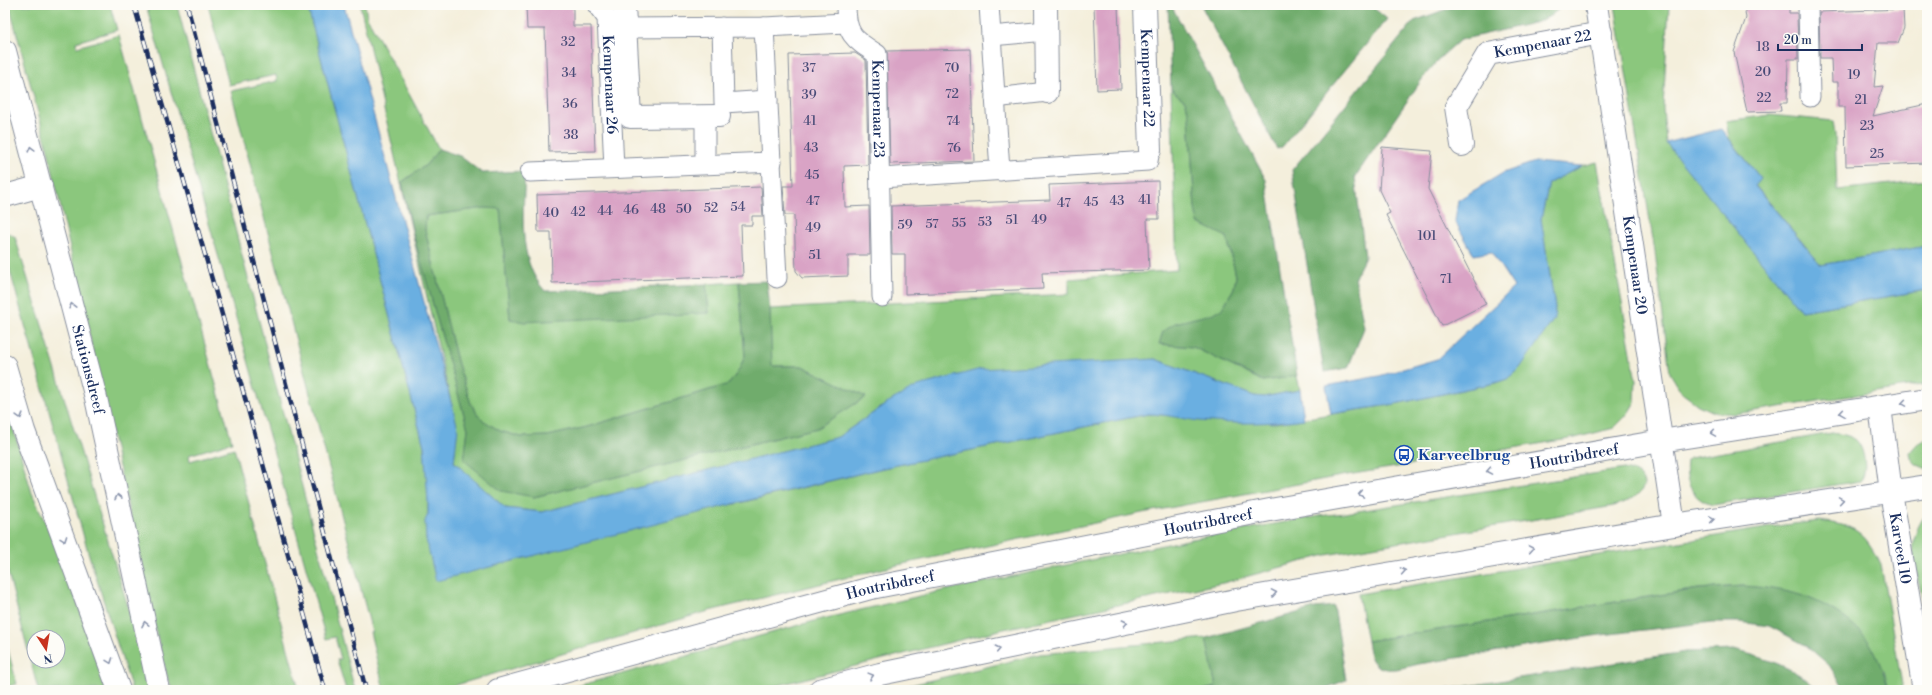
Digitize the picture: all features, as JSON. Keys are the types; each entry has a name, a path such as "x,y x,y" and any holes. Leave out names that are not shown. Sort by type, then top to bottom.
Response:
{"main road":[{"name":"Kempenaar 26","path":"624,5 630,118 716,112"},
{"path":"1046,5 1047,92"},
{"name":"Kempenaar 22","path":"1145,5 1150,150"},
{"name":"Kempenaar 20","path":"1596,5 1674,525"},
{"name":"Kempenaar 22","path":"1462,145 1456,107 1488,54 1600,34"},
{"name":"Stationsdreef","path":"5,51 96,398 159,690"},
{"path":"5,196 41,186"},
{"path":"5,366 24,431 119,690"},
{"name":"Houtribdreef","path":"498,690 871,588 1270,510 1661,441 1927,399"},
{"name":"Karveel 10","path":"1880,407 1891,492 1924,690"},
{"path":"820,690 888,672 1236,600 1674,525 1927,486"}],"street":[{"name":"Kempenaar 26","path":"596,5 607,18 614,168"},
{"path":"989,5 1000,171"},
{"path":"1808,5 1810,97"},
{"name":"Kempenaar 26","path":"626,28 764,27 846,14"},
{"name":"Kempenaar 23","path":"846,14 856,41 876,54 881,178 882,298"},
{"path":"705,164 716,112 722,27"},
{"path":"764,27 777,278"},
{"path":"991,36 1046,31"},
{"path":"995,98 1047,92"},
{"name":"Kempenaar 26","path":"716,112 768,100"},
{"name":"Kempenaar 23","path":"881,178 1148,161 1150,150"},
{"path":"530,172 772,162"}],"green space":[{"path":"9,5 110,5 117,30 76,42 77,47 119,35 232,442 189,455 190,461 234,448 299,690 173,690 168,680 47,146"},
{"path":"146,5 177,5 355,690 346,690 337,660 341,659 335,637 326,639 233,307"},
{"path":"208,5 307,5 424,446 428,488 426,539 736,504 883,468 1148,414 1275,423 1395,404 1495,383 1507,379 1520,368 1555,308 1541,219 1549,183 1582,166 1597,162 1636,381 1635,402 1627,415 1614,428 1575,438 1341,476 1142,513 898,565 709,611 439,690 384,690 370,632 372,632 231,91 277,81 276,75 229,85"},
{"path":"360,5 365,5 367,17 439,149 426,165 402,182 413,233 468,429 464,460 534,497 817,428 865,397 802,366 771,366 770,309 1069,294 1069,279 1177,270 1171,89 1186,102 1189,117 1195,209 1227,237 1236,276 1234,288 1222,309 1160,344 1193,347 1263,381 1297,376 1300,390 1263,397 1254,396 1155,359 892,400 838,437 542,512 505,508 454,462 457,428"},
{"path":"1168,5 1171,5 1266,180 1297,376 1263,381 1193,347 1159,344 1163,331 1175,323 1211,314 1222,309 1234,288 1236,276 1227,237 1198,223 1195,209 1189,117 1186,102 1171,89"},
{"path":"1236,5 1370,5 1387,19 1282,147 1277,149 1202,7"},
{"path":"1458,5 1561,5 1559,9 1550,16 1538,22 1460,40 1443,55 1425,75 1355,177 1365,257 1355,277 1364,328 1348,368 1324,372 1292,170 1414,21"},
{"path":"1615,5 1669,5 1663,108 1666,143 1801,311 1927,290 1927,384 1735,414 1713,412 1698,405 1682,393 1670,373 1655,252"},
{"path":"1770,115 1833,121 1835,134 1837,190 1927,180 1927,246 1821,265 1755,185 1761,179 1729,138 1726,121"},
{"path":"439,149 460,156 482,173 525,171 523,218 526,249 536,278 545,291 706,284 709,313 524,322 510,319 500,209 485,208 426,216 425,230 457,361 471,404 481,419 500,431 521,437 548,436 587,427 729,384 739,370 745,356 739,282 767,281 770,309 772,366 802,366 866,397 817,428 534,497 501,491 464,460 468,429 413,233 402,182 426,165"},
{"path":"485,208 500,208 510,319 709,313 706,284 739,282 745,356 739,370 729,384 587,427 548,436 521,437 500,431 481,419 471,404 457,361 425,230 426,216"},
{"path":"9,233 15,237 134,626 147,690 132,690 88,552 5,253 5,235"},
{"path":"5,400 32,493 67,571 107,690 38,690 33,669 66,669 66,629 26,629 26,643 5,561"},
{"path":"1832,433 1850,437 1859,443 1865,466 1863,477 1860,481 1713,505 1700,499 1691,489 1688,482 1686,468 1687,461 1690,458"},
{"path":"1927,438 1927,469 1913,461 1910,452 1917,444"},
{"path":"1624,469 1641,477 1644,484 1643,488 1634,498 1614,506 1326,555 1223,583 1004,629 759,690 563,690 818,620 941,591 1192,539 1319,516"},
{"path":"1927,513 1927,599 1923,600 1915,566 1914,545 1920,524"},
{"path":"1819,521 1842,525 1858,532 1869,544 1881,565 1903,690 1889,690 1884,671 1744,586 1699,589 1367,641 1358,594 1784,525"},
{"path":"1744,586 1774,589 1796,594 1819,603 1842,616 1869,642 1883,671 1889,690 1845,690 1829,665 1807,646 1769,626 1739,622 1712,622 1593,636 1394,669 1381,668 1376,665 1370,656 1367,641 1699,589"},
{"path":"1334,606 1346,680 1321,690 1204,690 1216,687 1206,638 1315,608"},
{"path":"1206,638 1216,687 1204,690 890,690 1040,654"},
{"path":"5,639 17,684 5,687"},
{"path":"1734,650 1757,656 1790,669 1818,690 1442,690 1685,652"}],"water":[{"path":"307,5 344,5 458,428 454,462 505,508 542,512 838,437 892,400 918,386 981,369 1155,359 1254,396 1264,397 1300,390 1304,419 1265,423 1226,423 1148,414 883,468 729,505 436,581 426,539 425,521 428,514 428,502 424,446"},
{"path":"1721,129 1761,179 1755,186 1821,265 1927,246 1927,290 1801,311 1666,143"},
{"path":"1535,162 1582,166 1549,183 1541,219 1555,308 1554,319 1520,368 1507,379 1495,383 1395,404 1331,414 1326,386 1379,376 1437,359 1514,287 1491,252 1474,255 1455,221 1458,200 1503,173"}],"building":[{"path":"526,5 573,5 573,26 591,26 595,151 549,152 545,29 527,29"},
{"path":"1094,5 1118,5 1121,89 1097,90"},
{"path":"1744,5 1789,5 1789,13 1797,13 1798,59 1788,59 1787,103 1780,103 1781,111 1747,112 1734,52 1746,18"},
{"path":"1903,9 1904,28 1898,43 1878,43 1874,87 1883,86 1873,116 1927,104 1927,163 1846,166 1845,107 1838,107 1838,82 1832,82 1831,58 1820,58 1819,12"},
{"path":"970,49 974,161 890,164 887,51"},
{"path":"855,53 866,60 868,165 844,166 845,207 869,206 870,255 848,255 848,276 802,278 796,271 794,215 785,215 783,186 793,186 789,55"},
{"path":"1382,147 1432,151 1428,189 1486,304 1442,326 1386,215 1390,213 1379,190"},
{"path":"1158,181 1159,219 1147,219 1149,270 1042,273 1043,289 905,294 905,254 892,254 891,206 1050,200 1049,185"},
{"path":"761,187 763,216 752,216 752,225 741,225 743,276 552,283 551,232 538,232 537,195"}],"railway":[{"path":"134,5 221,311 325,690"},
{"path":"187,5 366,690"}],"place":[{"name":"Karveelbrug","path":"1404,455"}]}
